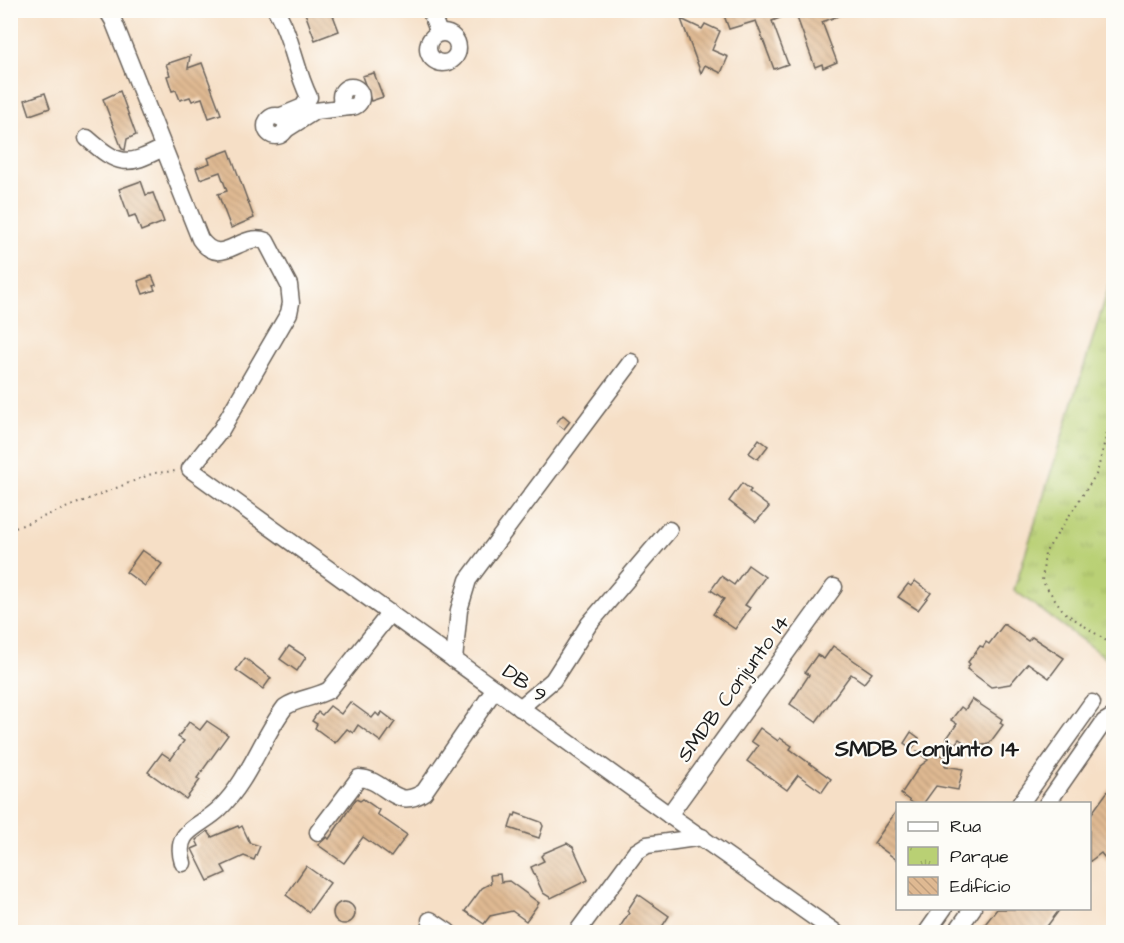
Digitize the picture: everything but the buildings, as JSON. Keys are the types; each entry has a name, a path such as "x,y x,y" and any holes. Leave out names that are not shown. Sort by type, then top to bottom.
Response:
{"street":[{"path":"107,10 113,20 195,228 204,245 218,252 249,240 266,241 291,293 289,313 250,381 221,430 190,469"},
{"path":"276,10 284,22 297,69 309,97"},
{"path":"430,10 439,33"},
{"path":"347,88 342,98 344,104 350,107 315,111 282,124 303,107 309,97 323,99 347,88"},
{"path":"87,138 105,154 119,161 143,158 163,148"},
{"path":"454,660 459,610 468,580 631,362"},
{"name":"DB 9","path":"190,469 834,932"},
{"path":"520,708 553,680 589,624 669,530"},
{"name":"SMDB Conjunto 14","path":"669,815 834,587"},
{"path":"183,863 180,845 187,832 211,816 232,795 285,707 329,690 390,613"},
{"path":"318,832 359,778 370,778 387,792 402,799 415,798 424,792 495,689"},
{"path":"1021,802 1092,703"},
{"path":"1048,802 1104,722 1113,716"},
{"path":"577,933 636,852 647,845 702,837"},
{"path":"927,933 943,910"},
{"path":"956,933 972,910"},
{"path":"430,920 448,933"}],"path":[{"path":"1113,404 1097,473 1045,554 1042,581 1064,612 1113,646"},
{"path":"10,530 154,473 190,469"}],"green space":[{"path":"1113,274 1113,663 1014,590"}],"district":[{"name":"SMDB Conjunto 14","path":"927,748"}]}
